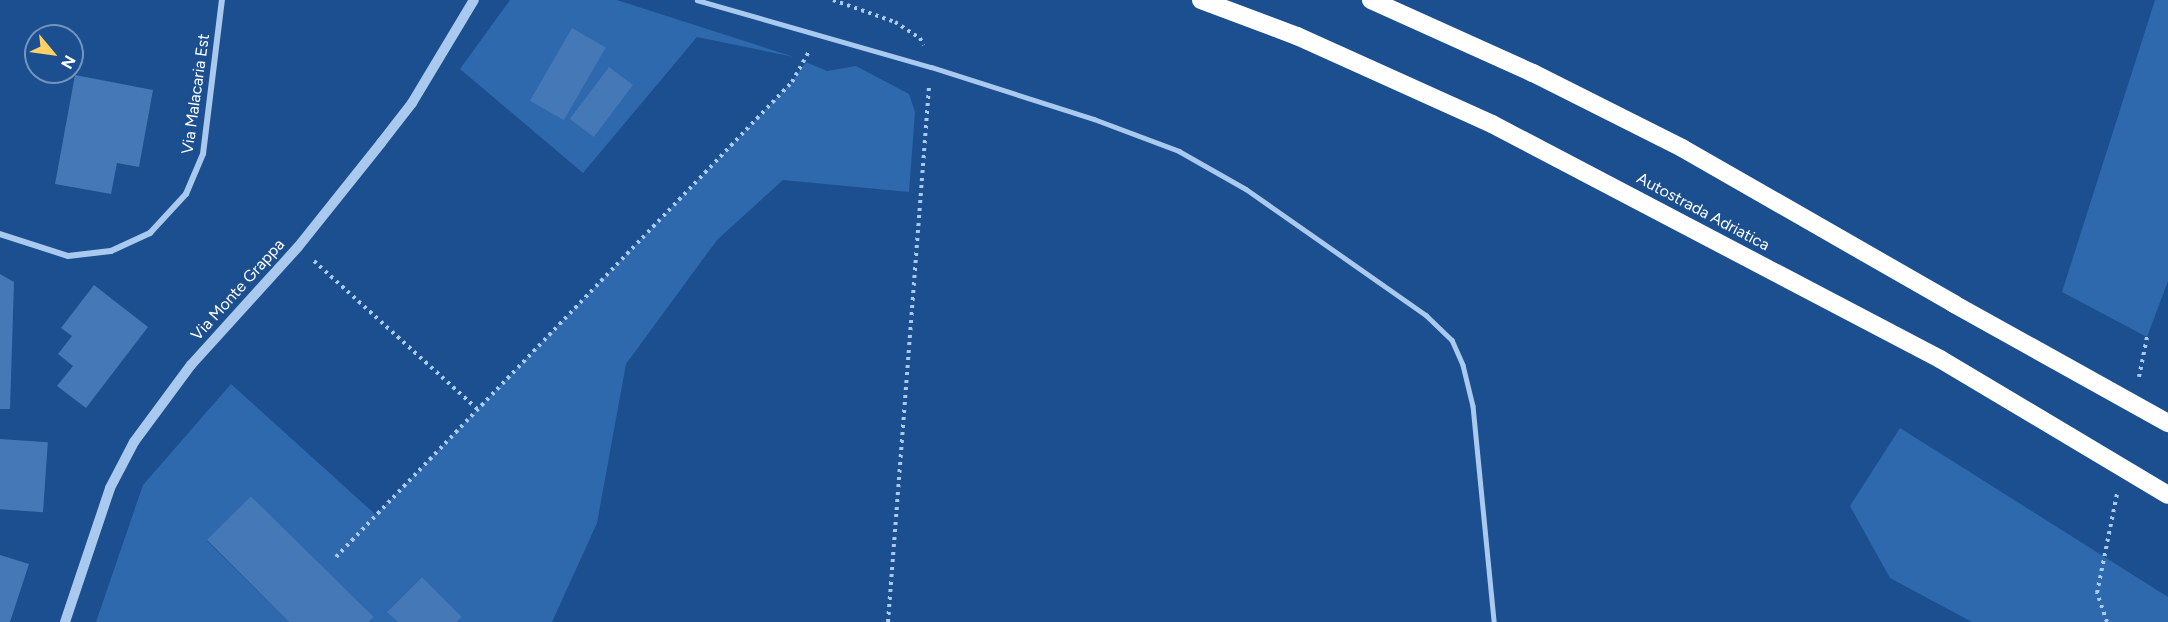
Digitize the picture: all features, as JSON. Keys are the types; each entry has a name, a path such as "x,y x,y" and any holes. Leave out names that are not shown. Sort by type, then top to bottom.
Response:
{"highway":[{"name":"Autostrada Adriatica","path":"1201,0 1297,36 1492,124 1940,359 2168,495"},
{"path":"1371,0 1533,73 1682,148 1954,304 2168,423"}],"street":[{"name":"Via Malacaria Est","path":"0,234 68,256 111,251 150,233 186,194 203,154 222,0"},
{"name":"Via Monte Grappa","path":"65,622 110,488 134,442 191,364 298,247 412,103 474,0"}],"lane":[{"path":"697,0 931,67 1094,119 1179,151 1246,189 1425,315 1452,340 1463,364 1473,406 1494,622"}],"path":[{"path":"833,0 895,22 920,38 931,67 888,622"},
{"path":"336,557 792,82 806,62"},
{"path":"298,247 477,409"}],"shaded area":[{"path":"510,0 617,0 794,57 697,37 583,173 460,69"},
{"path":"2155,0 2168,0 2168,281 2147,337 2062,292"},
{"path":"806,62 827,71 856,66 909,94 915,112 909,192 783,180 717,240 626,364 597,523 552,622 457,622 462,617 422,577 388,611 398,622 369,622 374,617 251,496 207,541 289,622 96,622 143,485 231,384 376,515 792,82"},
{"path":"1900,428 2168,597 2168,622 1972,622 1890,578 1850,506"}],"building":[{"path":"572,28 606,48 564,120 530,101"},
{"path":"609,67 633,85 594,137 570,119"},
{"path":"84,77 153,90 139,167 117,163 111,194 55,184 73,84 84,84"},
{"path":"0,274 14,282 10,409 0,409"},
{"path":"94,285 148,327 86,408 57,386 73,366 58,354 72,336 61,328"},
{"path":"0,439 48,442 43,512 0,509"},
{"path":"251,496 374,617 369,622 289,622 207,540"},
{"path":"0,555 29,564 10,622 0,622"},
{"path":"422,577 462,617 457,622 398,622 387,612"}]}
